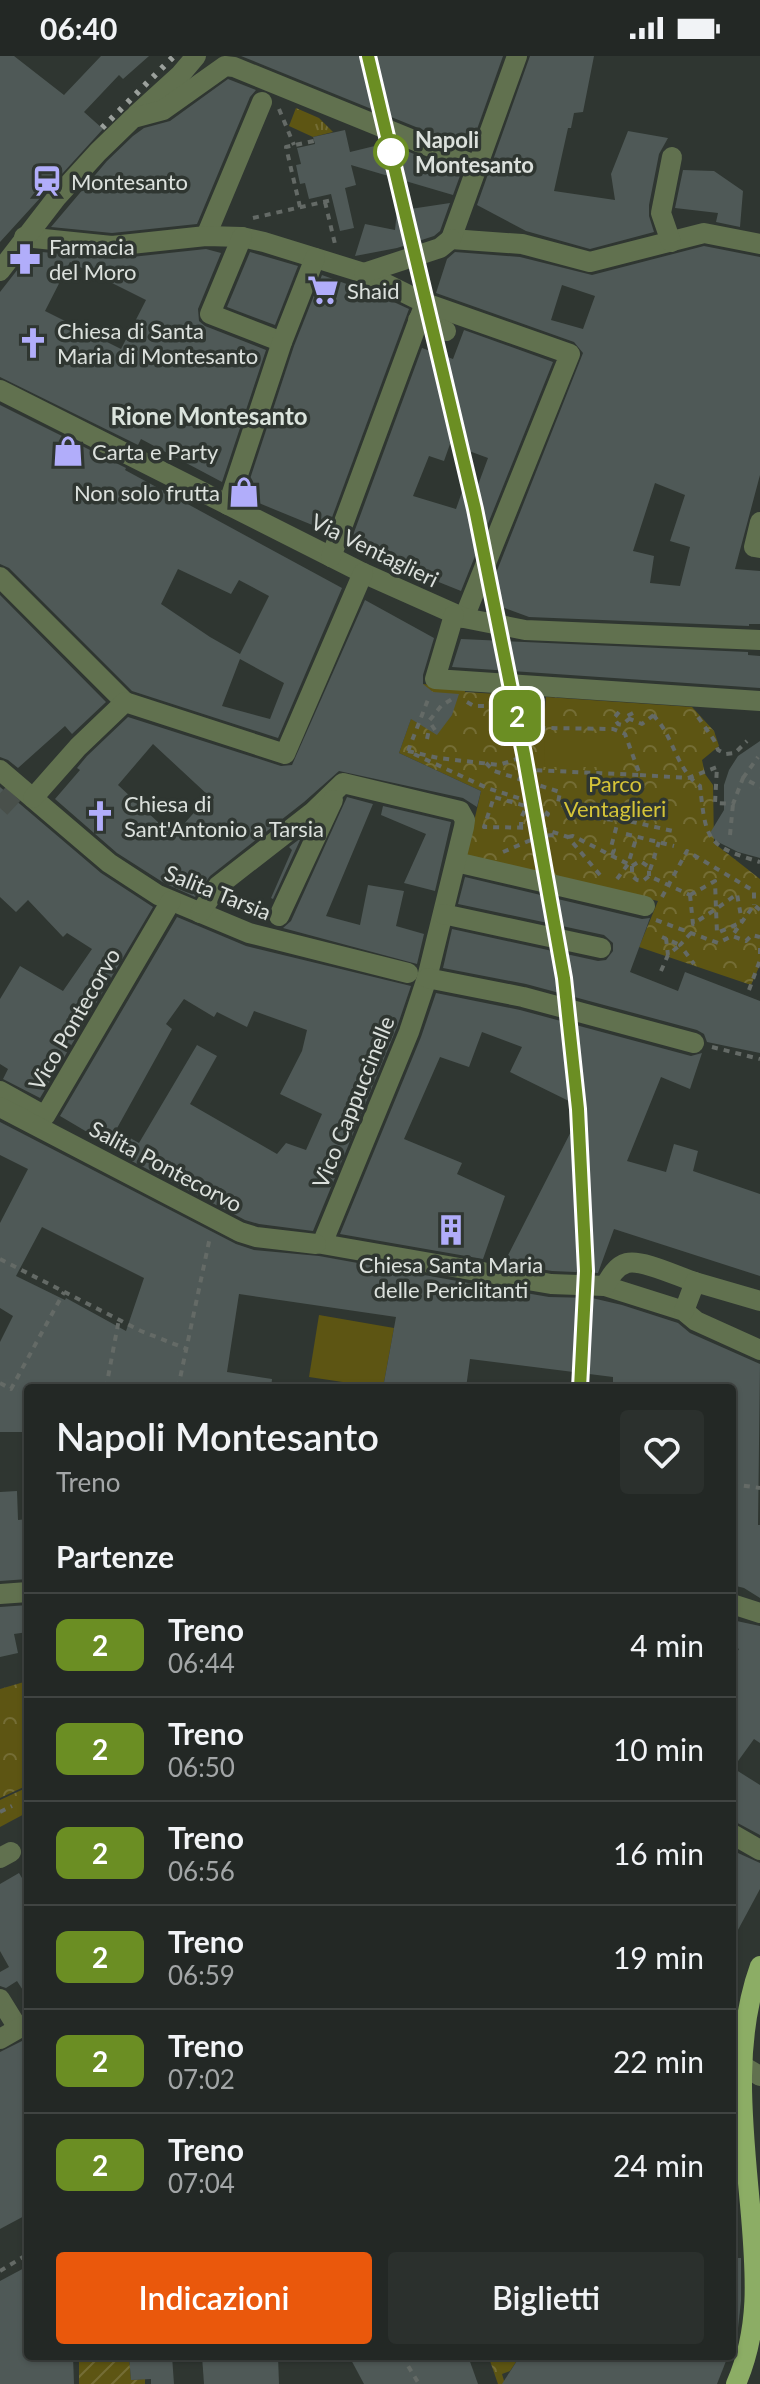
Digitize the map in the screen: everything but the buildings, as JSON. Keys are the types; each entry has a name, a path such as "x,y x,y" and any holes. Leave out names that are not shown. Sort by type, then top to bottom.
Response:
{"main road":[{"path":"736,2384 750,2356 759,2309 737,2116 752,2071 751,1998 760,1966"}],"street":[{"path":"0,271 24,237 88,162 196,56"},
{"path":"364,273 440,248 451,239 517,56"},
{"path":"133,118 163,110 229,66 477,166"},
{"path":"206,236 262,102"},
{"path":"671,242 661,213 672,157"},
{"path":"24,237 112,246 241,229 364,273 446,331"},
{"path":"241,229 210,314 282,342"},
{"path":"451,239 522,244 590,262 712,233 760,244"},
{"path":"228,505 282,342 315,258"},
{"path":"331,557 422,312"},
{"path":"422,312 570,354 435,679 760,701"},
{"name":"Via Ventaglieri","path":"0,390 363,573 459,617 525,630 760,640"},
{"path":"760,522 754,547 760,548"},
{"path":"0,577 125,702 285,754 363,573"},
{"path":"22,793 78,747 125,702"},
{"name":"Salita Tarsia","path":"0,770 22,793 109,863 143,886 200,913 273,928 418,975 548,1003 694,1043"},
{"name":"Vico Cappuccinelle","path":"319,1244 409,1032 418,975 465,865 465,823 460,811 348,782 340,785"},
{"path":"200,913 218,886 313,812 340,785"},
{"path":"273,928 340,785"},
{"path":"465,865 651,910"},
{"name":"Vico Pontecorvo","path":"0,1091 45,1116 171,901"},
{"path":"443,914 601,948"},
{"name":"Salita Pontecorvo","path":"0,1107 248,1235 319,1244 551,1284 605,1286 684,1311 696,1321 760,1350"},
{"path":"605,1286 613,1272 626,1263 639,1264 760,1301"},
{"path":"684,1311 695,1282"},
{"path":"0,1594 24,1592"},
{"path":"0,1999 15,2030"}],"path":[{"path":"262,102 278,109 294,145"},
{"path":"300,207 286,147 314,141"},
{"path":"241,229 300,207 332,200"},
{"path":"325,201 340,265"},
{"path":"408,751 432,691"},
{"path":"427,739 432,730 429,721 432,714 450,703 455,694 448,694"},
{"path":"527,706 518,740 531,770 688,778 717,767 715,803 733,804"},
{"path":"691,710 708,729 718,750 726,754 735,753 747,741"},
{"path":"625,717 642,724 659,711"},
{"path":"653,715 661,723 688,778 700,786 705,829 714,843 737,856 760,862"},
{"path":"518,740 545,728 613,729 625,734 640,775"},
{"path":"408,751 499,765 525,756"},
{"path":"408,751 487,788 531,802 548,814 541,828"},
{"path":"730,835 733,804 743,778 758,757"},
{"path":"486,763 494,771 560,792 558,803 573,812 677,832"},
{"path":"743,778 760,787"},
{"path":"545,817 527,806 494,797 484,827 541,828 557,835 573,836 630,865"},
{"path":"521,828 521,818 527,806"},
{"path":"612,855 618,821"},
{"path":"626,834 674,846"},
{"path":"465,865 483,861 540,836 557,835"},
{"path":"637,836 630,865 634,879 643,881 649,873 659,842"},
{"path":"568,837 602,878"},
{"path":"687,851 754,891 754,905 732,936 718,943 691,933 651,910 687,851"},
{"path":"610,888 630,865 643,862 649,873 668,886 690,895"},
{"path":"690,895 715,881 717,933 742,922"},
{"path":"690,895 693,924 737,894 742,922"},
{"path":"754,905 760,910"},
{"path":"661,971 668,955 691,933"},
{"path":"732,936 746,941 752,935 760,937"},
{"path":"668,955 664,937 680,945 694,964"},
{"path":"749,990 760,958 760,948"},
{"path":"694,1043 760,1059"},
{"path":"179,1384 214,1219"},
{"path":"0,1259 119,1319 187,1349"},
{"path":"0,1383 11,1389 64,1292"},
{"path":"107,1384 119,1319"},
{"path":"736,1485 760,1488"},
{"path":"0,1812 12,1806"},
{"path":"0,2271 24,2256"},
{"path":"404,2360 419,2384"}],"green space":[{"path":"296,108 319,118 333,132 313,137 289,126"},
{"name":"Parco Ventaglieri","path":"423,684 465,689 465,692 528,696 545,709 546,697 692,707 714,731 719,746 702,760 705,774 713,785 714,843 760,879 760,965 751,985 639,947 658,901 466,857 481,791 399,753"},
{"path":"545,733 619,733 619,767 544,767"},
{"path":"319,1315 394,1328 384,1384 356,1384 309,1377"},
{"path":"24,1682 24,1787 0,1798 0,1689"},
{"path":"24,1789 24,1814 0,1827 0,1800"},
{"path":"79,2360 129,2360 131,2380 145,2379 145,2384 79,2384"},
{"path":"517,2360 510,2371 502,2374 505,2384 498,2384 490,2361"}],"tunnel":[{"path":"0,808 13,794"}],"railway":[{"path":"102,128 174,56"}],"train":[{"name":"2","path":"368,56 475,509 524,754 564,978 578,1109 586,1271 580,1384"}],"place":[{"name":"Napoli Montesanto","path":"391,152"},
{"name":"Montesanto","path":"47,181"},
{"name":"Farmacia del Moro","path":"25,259"},
{"name":"Shaid","path":"323,290"},
{"name":"Chiesa di Santa Maria di Montesanto","path":"33,343"},
{"name":"Carta e Party","path":"68,451"},
{"name":"Non solo frutta","path":"244,492"},
{"name":"Chiesa di Sant'Antonio a Tarsia","path":"100,816"},
{"name":"Chiesa Santa Maria delle Periclitanti","path":"451,1230"}],"district":[{"name":"Rione Montesanto","path":"209,415"}]}
